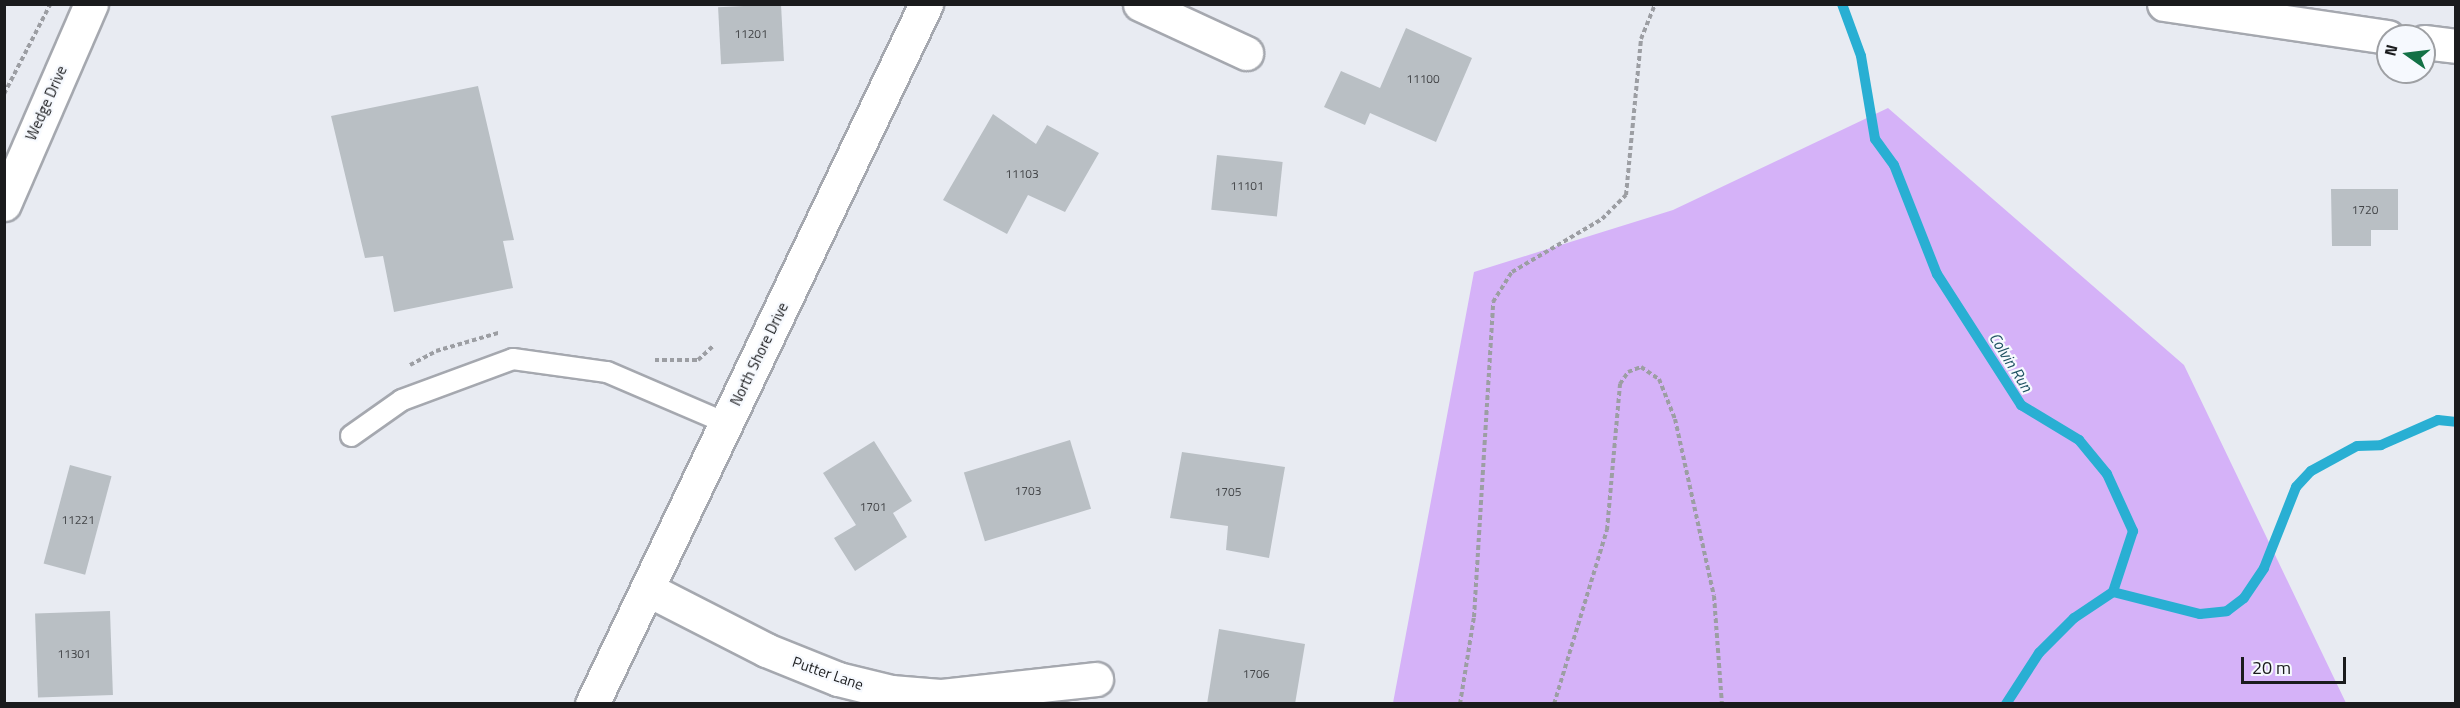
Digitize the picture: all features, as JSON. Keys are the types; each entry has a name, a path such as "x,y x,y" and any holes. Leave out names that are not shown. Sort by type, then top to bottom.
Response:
{"street":[{"name":"Wedge Drive","path":"4,204 91,4"},
{"name":"North Shore Drive","path":"592,704 926,4"},
{"path":"1140,4 1246,53"},
{"path":"2164,4 2376,35"},
{"path":"2436,44 2456,46"},
{"name":"Putter Lane","path":"647,590 766,650 837,679 891,692 940,696 1096,679"}],"lane":[{"path":"351,436 402,400 513,359 607,372 726,423"}],"path":[{"path":"4,94 50,4"},
{"path":"1460,704 1474,617 1493,302 1512,272 1602,219 1626,195 1641,39 1655,4"},
{"path":"1554,704 1607,530 1620,384 1628,372 1641,367 1659,379 1675,419 1714,596 1722,704"}],"shaded area":[{"path":"1888,108 2184,365 2346,703 1393,703 1474,272 1673,210"}],"building":[{"path":"781,4 784,61 721,64 718,7"},
{"path":"1406,28 1472,58 1436,142 1370,113 1365,125 1324,107 1341,71 1380,88"},
{"path":"478,86 514,240 503,241 513,288 394,312 383,256 365,258 331,116"},
{"path":"993,114 1036,144 1047,125 1099,153 1065,212 1028,195 1007,234 943,200"},
{"path":"1217,155 1283,162 1277,217 1211,210"},
{"path":"2331,189 2398,189 2398,230 2371,230 2371,246 2332,246"},
{"path":"1070,440 1091,509 985,541 964,472"},
{"path":"874,441 912,501 893,513 907,537 855,571 834,538 856,525 823,473"},
{"path":"1182,452 1285,467 1269,558 1226,550 1228,526 1170,518"},
{"path":"70,465 112,476 85,575 44,564"},
{"path":"110,611 113,695 38,698 35,614"},
{"path":"1219,629 1305,644 1295,704 1207,704"}],"waterway":[{"name":"Colvin Run","path":"1842,4 1861,56 1875,139 1894,165 1937,274 2021,405 2079,440 2107,474 2133,531 2113,592 2074,618 2039,653 2006,704"},
{"path":"2113,592 2200,614 2227,611 2244,598 2264,568 2296,487 2311,471 2357,446 2381,445 2438,420 2456,422"}]}
